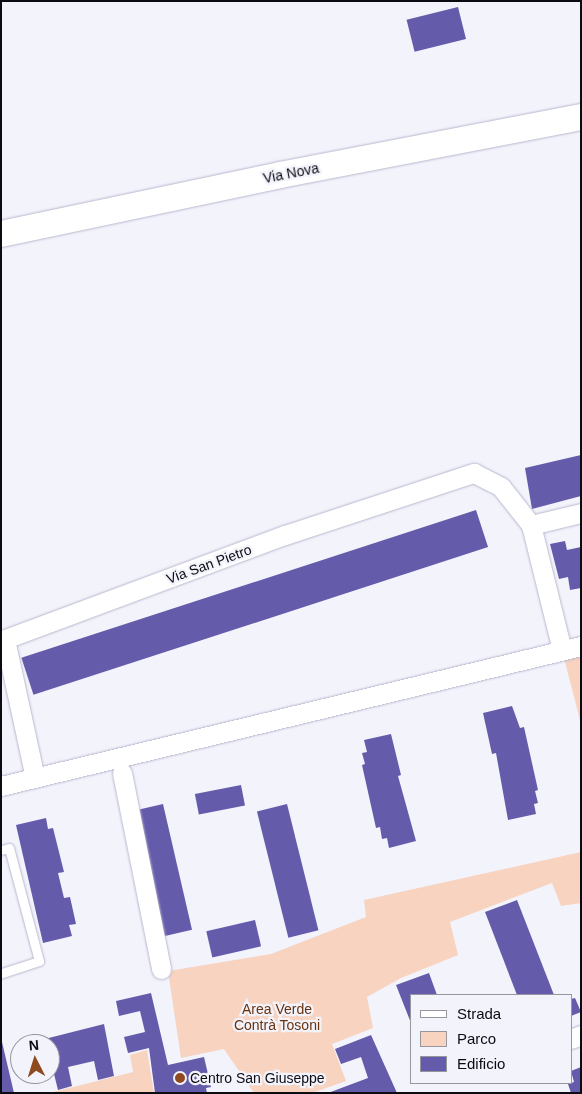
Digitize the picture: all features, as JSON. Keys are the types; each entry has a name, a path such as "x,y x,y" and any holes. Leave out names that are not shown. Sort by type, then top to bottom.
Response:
{"street":[{"name":"Via Nova","path":"1,234 280,175 581,117"},
{"name":"Via San Pietro","path":"35,778 5,639 285,536 474,473 501,487 531,526 562,650"},
{"path":"531,526 581,513"},
{"path":"1,786 581,646"},
{"path":"122,774 161,969"}],"lane":[{"path":"1,850 9,848 39,961 1,974"}],"green space":[{"path":"581,646 581,724 562,650"},
{"name":"Area Verde Contrà Tosoni","path":"581,852 581,903 561,906 552,883 450,922 458,955 401,978 367,997 373,1028 332,1044 346,1081 312,1093 254,1093 224,1049 181,1058 168,971 271,954 366,917 364,900"},
{"path":"147,1050 154,1093 49,1093 133,1072 130,1055"}],"building":[{"path":"458,7 466,39 415,52 407,20"},
{"path":"581,455 581,496 532,509 525,468"},
{"path":"476,510 488,547 33,695 21,658"},
{"path":"565,541 567,550 581,547 581,588 570,590 568,577 559,579 550,544"},
{"path":"512,706 520,728 524,727 538,790 535,791 538,803 534,804 536,814 508,820 496,753 492,754 483,713"},
{"path":"391,734 401,775 398,776 416,841 389,848 387,838 382,839 380,827 376,828 362,765 365,764 362,753 367,752 364,740"},
{"path":"241,785 245,806 199,815 195,794"},
{"path":"163,804 192,930 163,936 134,811"},
{"path":"287,804 318,930 288,938 257,811"},
{"path":"46,818 48,829 53,828 64,872 58,873 64,898 70,897 76,924 69,925 72,936 43,943 16,825"},
{"path":"517,900 554,994 517,994 485,912"},
{"path":"255,920 261,946 212,958 206,931"},
{"path":"429,973 437,994 410,994 410,1020 396,985"},
{"path":"151,993 168,1065 204,1057 211,1087 206,1088 207,1093 155,1093 149,1048 128,1053 124,1037 145,1032 140,1011 119,1016 116,1001"},
{"path":"575,998 581,1012 572,1016 572,999"},
{"path":"104,1024 114,1076 98,1080 94,1061 68,1067 72,1086 58,1090 56,1084 60,1084 60,1035"},
{"path":"371,1035 397,1093 328,1093 368,1078 361,1057 341,1064 335,1049"},
{"path":"2,1042 10,1084 12,1084 14,1093 1,1093"},
{"path":"581,1067 581,1093 571,1093 568,1084 574,1082 572,1071"}],"place":[{"name":"Centro San Giuseppe","path":"180,1078"}]}
